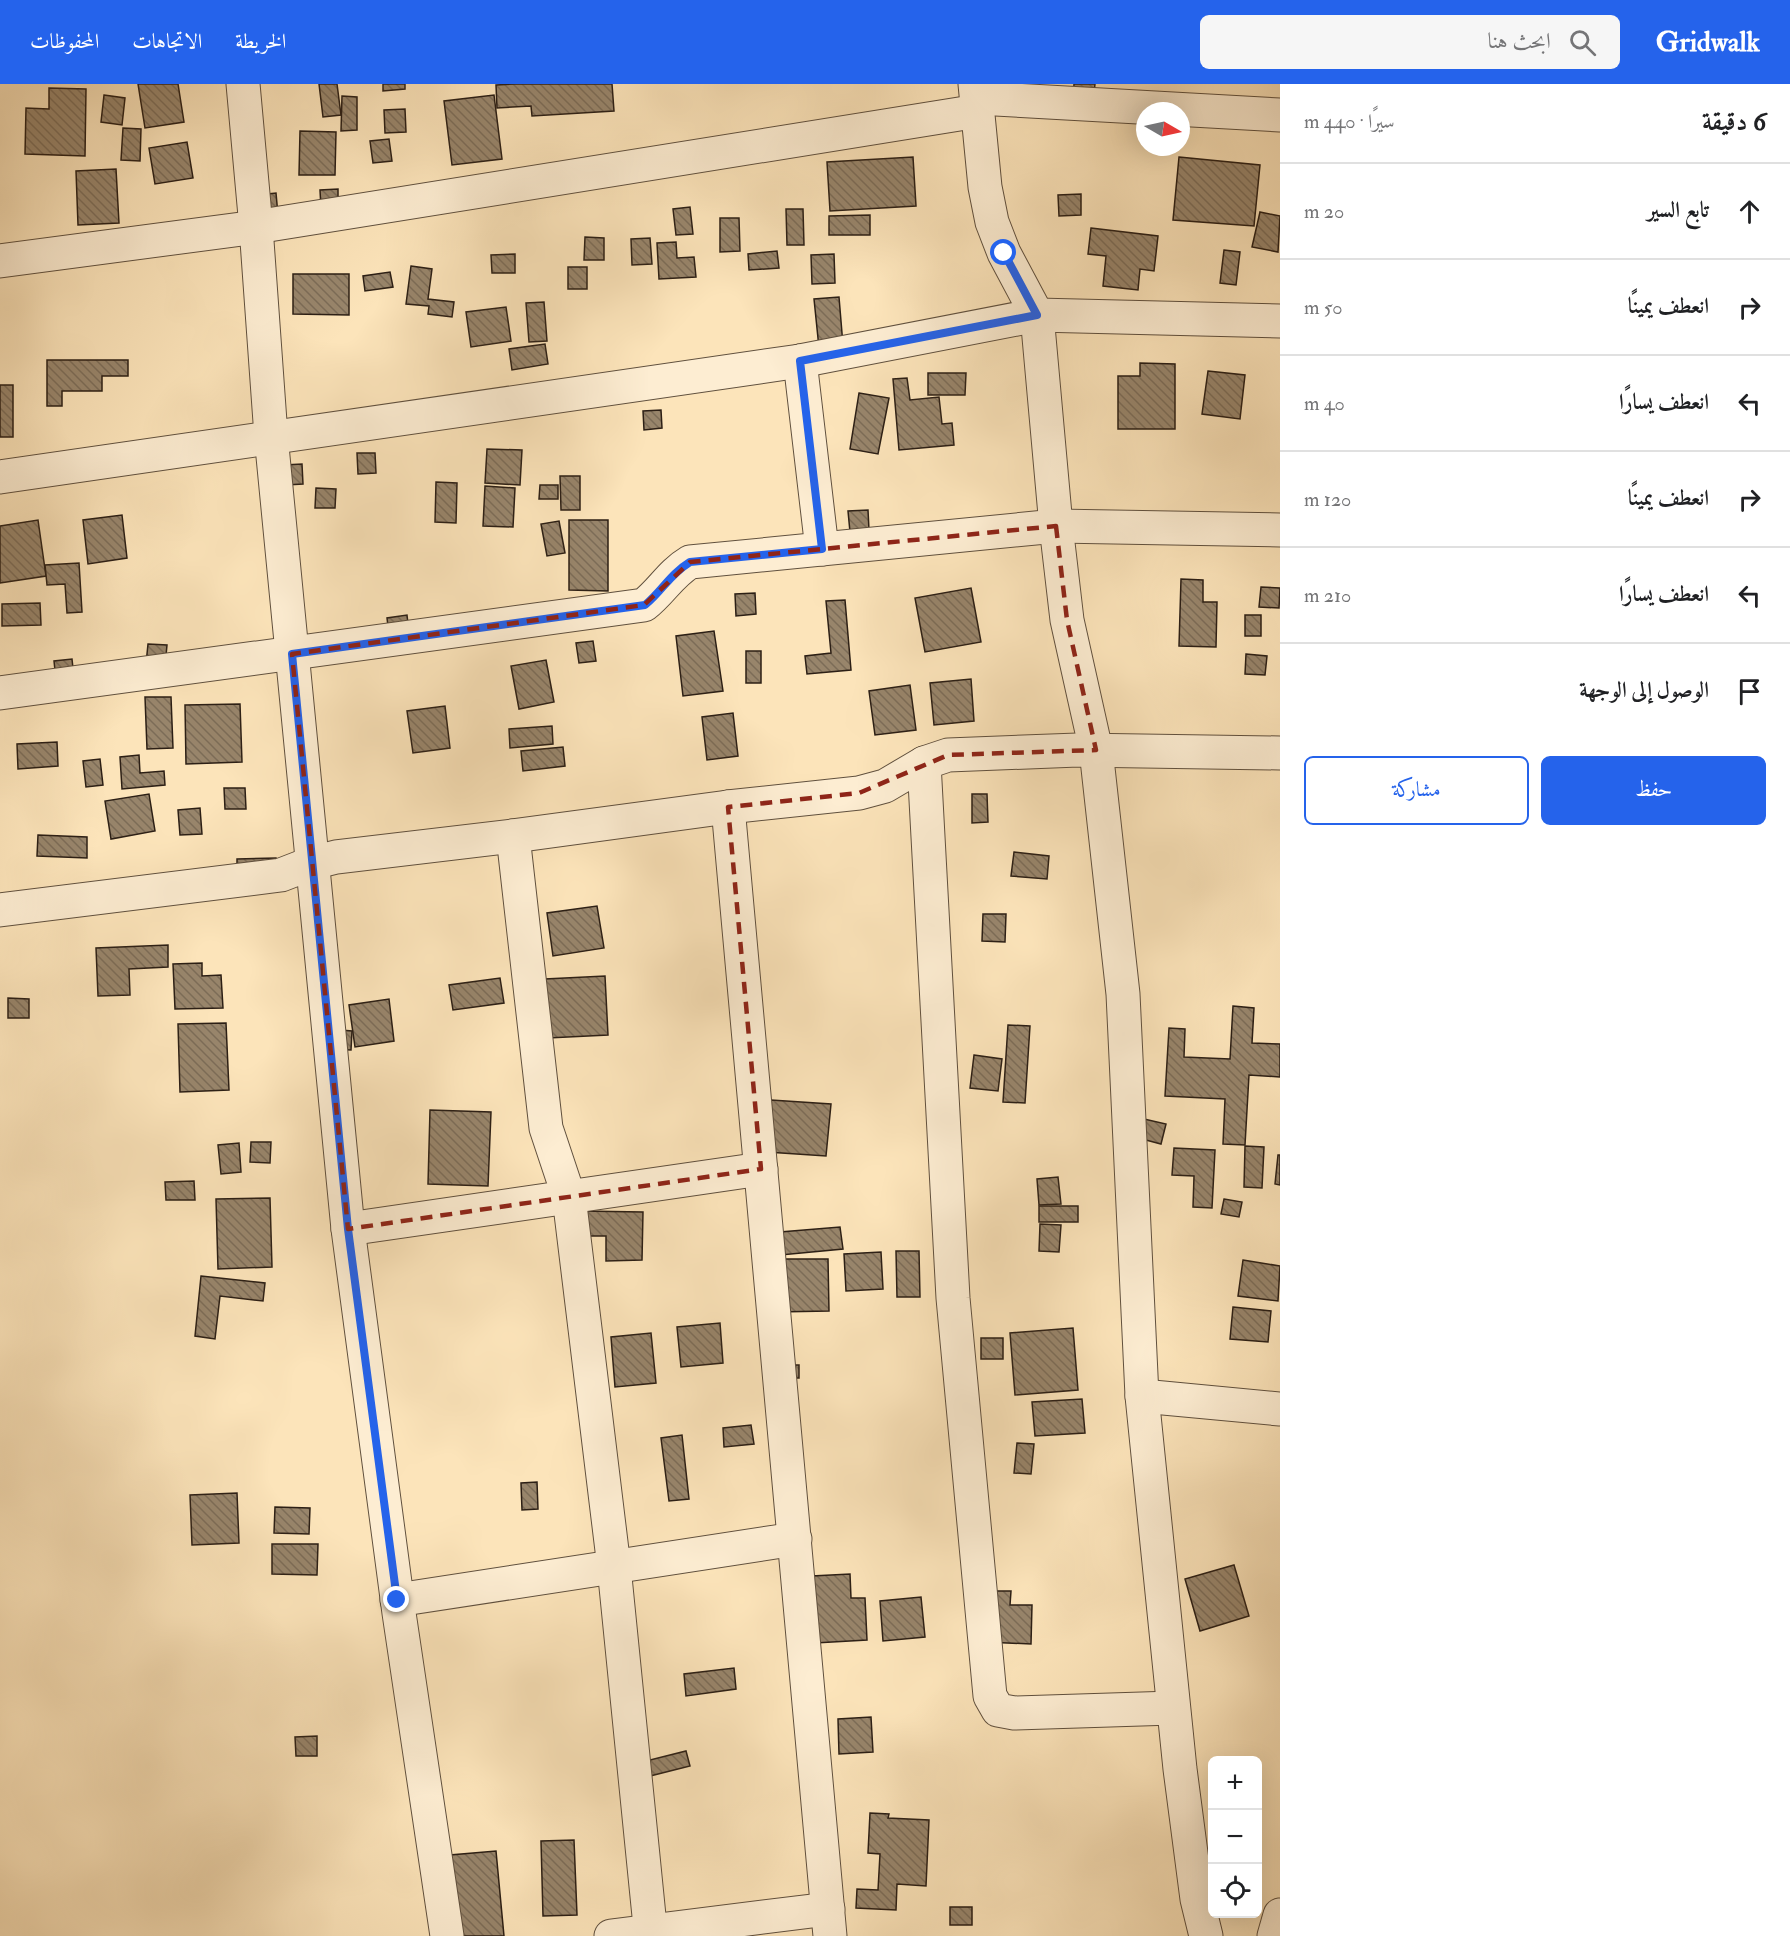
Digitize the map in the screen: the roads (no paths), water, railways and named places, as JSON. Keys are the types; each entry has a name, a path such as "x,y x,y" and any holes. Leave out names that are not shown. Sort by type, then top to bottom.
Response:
{"street":[{"path":"243,84 271,436 348,1229 397,1600 447,1936"},
{"path":"977,98 985,187 992,222 1004,253 1037,315 1067,620 1096,750 1123,994 1142,1396 1173,1708 1197,1899 1206,1936"},
{"path":"0,261 256,227 977,98 1280,115"},
{"path":"0,477 800,361 1037,315 1280,321"},
{"path":"800,361 822,549"},
{"path":"0,693 645,605 657,595 676,571 690,562 1056,526 1280,530"},
{"path":"0,910 280,875 312,862 336,857 513,837 728,807 859,793 885,786 924,763 948,755 1096,750 1280,753"},
{"path":"924,763 953,1298 990,1696 998,1710 1014,1713 1173,1708"},
{"path":"610,1936 829,1922 728,807"},
{"path":"513,837 546,1128 569,1197 614,1567 651,1933"},
{"path":"348,1229 761,1169"},
{"path":"1142,1396 1280,1409"},
{"path":"397,1600 795,1539"},
{"path":"1274,1936 1280,1915"}]}
